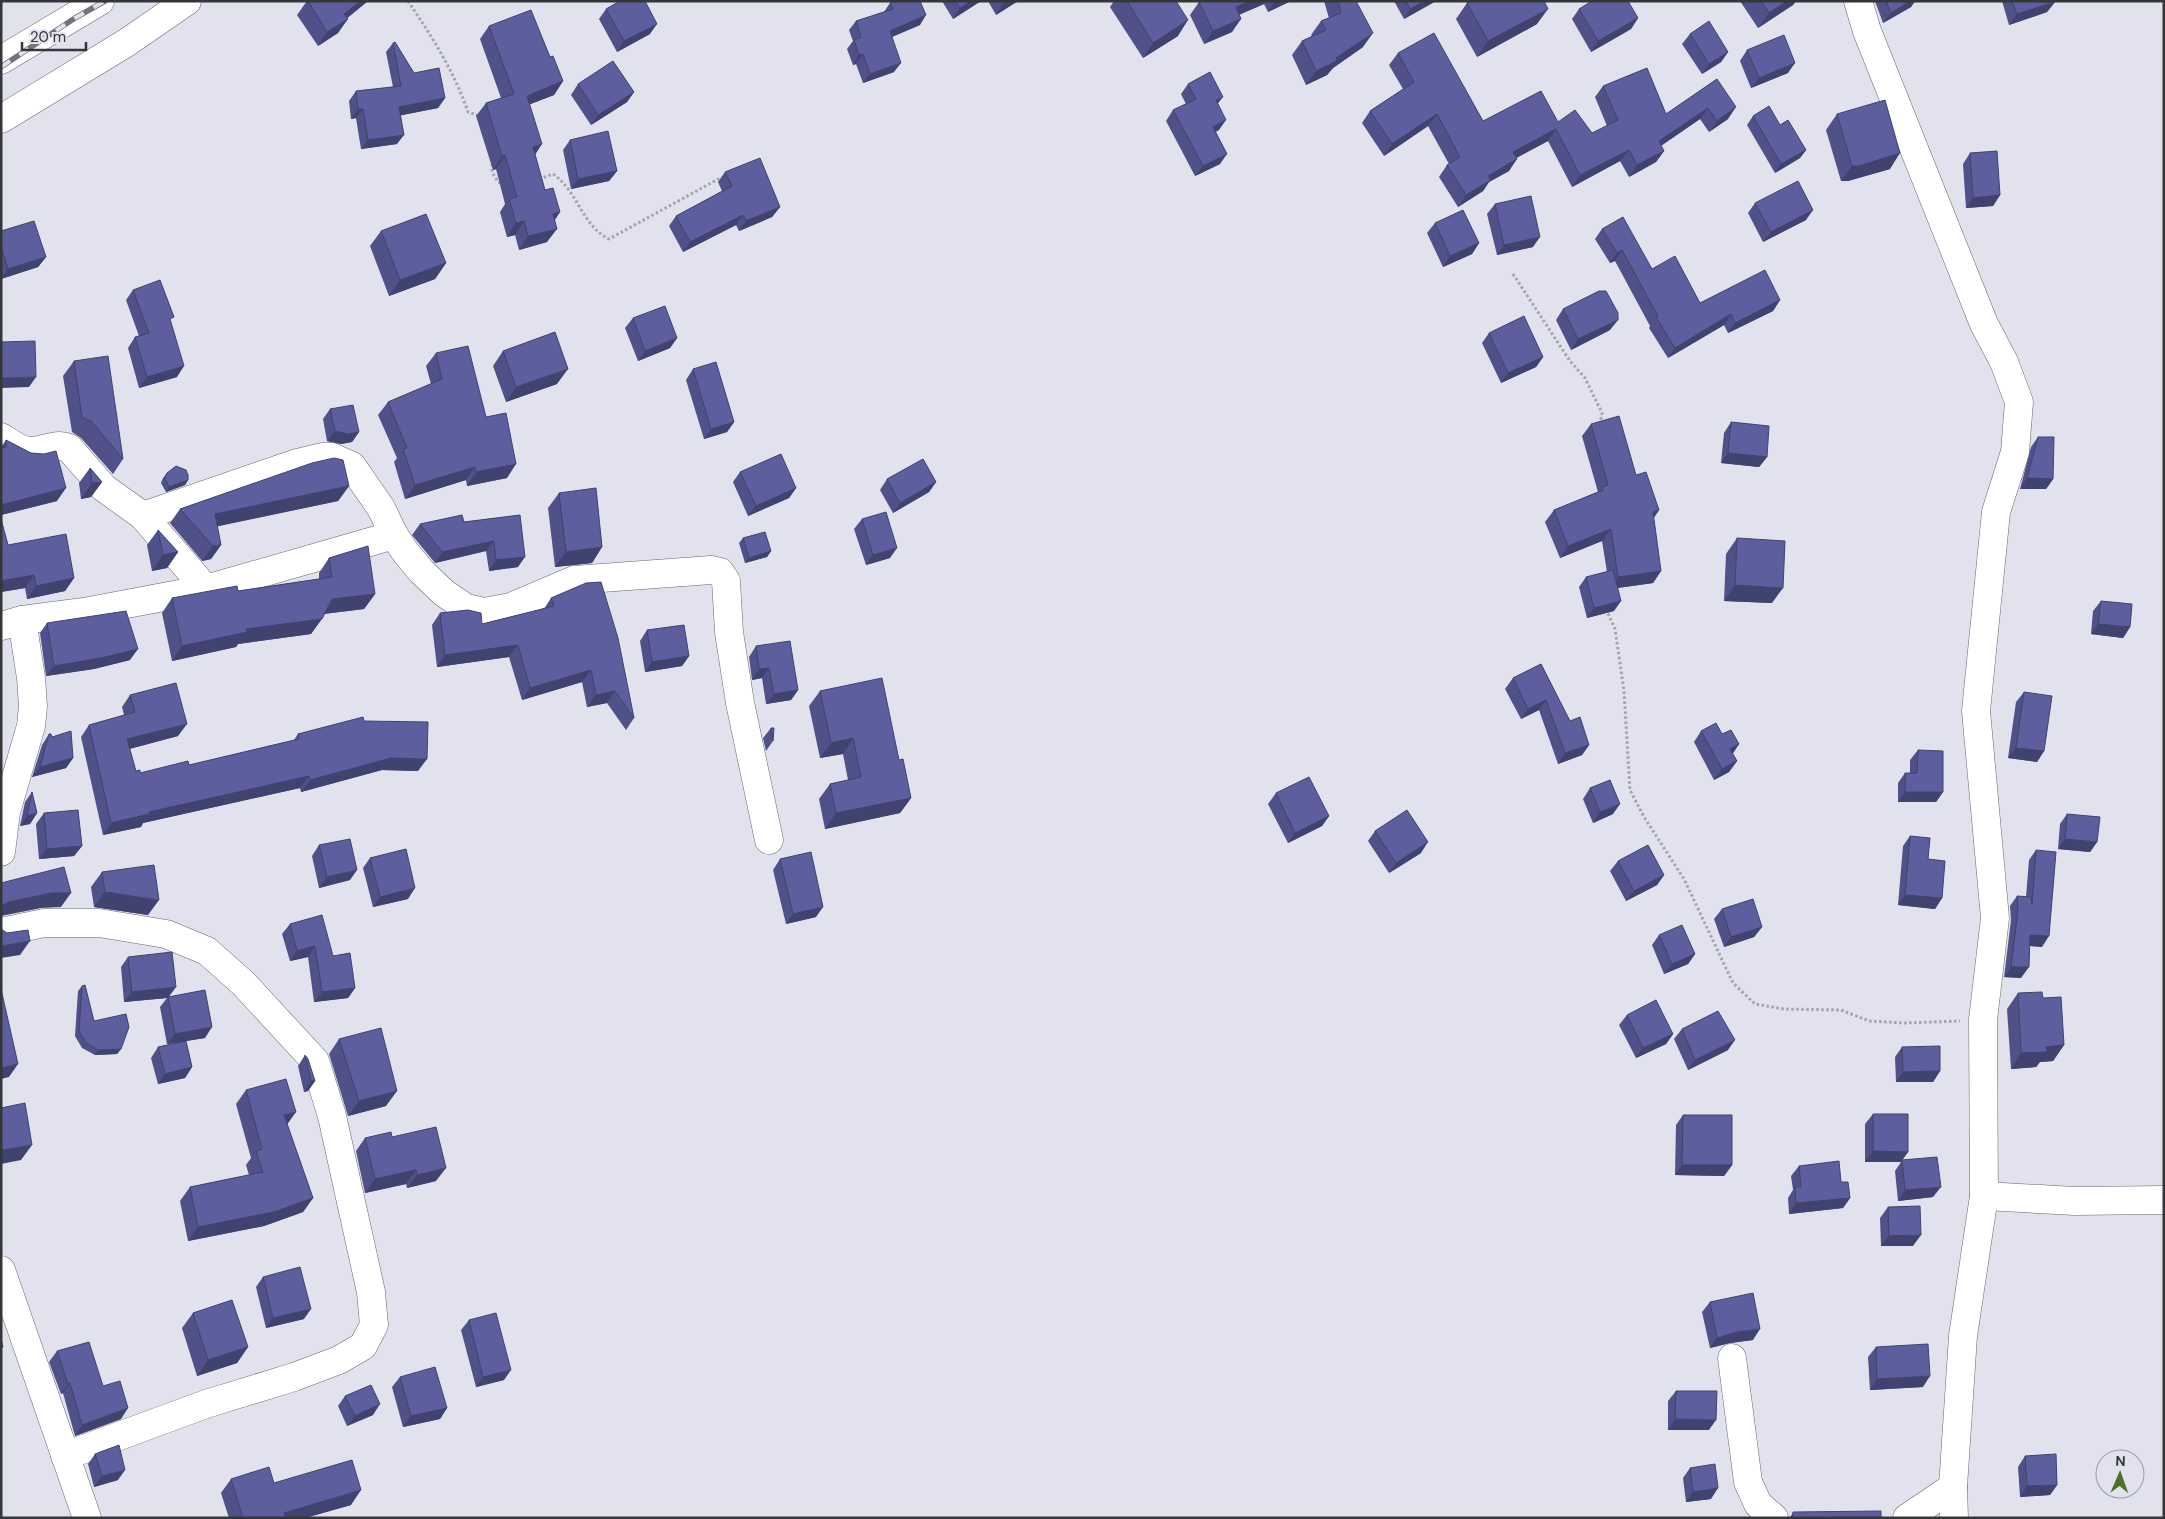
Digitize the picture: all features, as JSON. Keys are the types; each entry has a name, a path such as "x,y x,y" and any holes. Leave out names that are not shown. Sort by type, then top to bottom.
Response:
{"street":[{"path":"1,60 100,1"},
{"path":"1,119 126,43 187,1"},
{"path":"1858,1 1867,31 1984,324 2004,362 2020,402 2014,452 1996,512 1976,711 1995,918 1984,1020 1984,1196 1963,1336 1953,1487 1954,1518"},
{"path":"1,437 30,452 63,445 68,448 104,488 143,516 206,589"},
{"path":"143,516 297,463 322,457 332,458 352,466 381,508 394,536 421,571 444,593 466,608 484,612 511,607 574,580 711,570 720,572 726,582 729,632 740,703 769,840"},
{"path":"1,852 6,812 31,726 33,706 31,678 12,623 84,612 206,589 394,536"},
{"path":"1,932 44,923 99,923 166,934 207,951 244,984 316,1061 332,1116 371,1292 374,1325 363,1346 340,1360 294,1377 206,1404 65,1456"},
{"path":"1984,1196 2075,1201 2164,1200"},
{"path":"1,1270 88,1518"},
{"path":"1732,1358 1748,1482 1758,1504 1774,1518"},
{"path":"1907,1518 1953,1487"}],"path":[{"path":"408,1 438,47 460,90 468,112 482,117"},
{"path":"492,159 492,172 498,182 504,184"},
{"path":"538,179 553,174 564,182 593,228 600,234 610,238 722,177"},
{"path":"1513,274 1570,361 1585,378 1602,413 1599,428"},
{"path":"1604,605 1615,629 1624,691 1630,790 1644,817 1684,879 1732,983 1755,1004 1784,1009 1841,1010 1869,1021 1905,1023 1984,1020"}],"building":[{"path":"308,1 361,1 344,14 348,19 327,32"},
{"path":"620,1 645,1 657,24 624,41 606,9"},
{"path":"894,1 920,1 926,15 890,31 901,63 870,74 863,54 859,55 854,40 861,37 856,21 893,9 890,3"},
{"path":"955,1 971,1 960,8"},
{"path":"1127,1 1176,1 1188,20 1153,43"},
{"path":"1250,1 1236,7 1241,19 1213,31 1199,2"},
{"path":"1338,1 1356,1 1373,33 1336,58 1337,61 1316,71 1302,41 1326,30 1321,21 1341,13"},
{"path":"1406,1 1425,1 1410,9"},
{"path":"1471,1 1544,1 1548,9 1488,41 1467,3"},
{"path":"1592,1 1628,1 1638,18 1598,41 1579,9"},
{"path":"1761,1 1787,1 1769,13"},
{"path":"1886,1 1910,1 1891,13"},
{"path":"2012,1 2055,1 2055,2 2017,14"},
{"path":"531,10 550,57 553,56 563,81 527,96 542,144 533,147 545,190 553,188 560,212 553,214 557,229 528,236 524,221 516,223 509,199 517,197 505,155 502,156 486,103 514,94 489,26"},
{"path":"1709,21 1728,52 1709,64 1690,34"},
{"path":"1434,33 1483,121 1541,91 1558,122 1575,110 1592,133 1618,120 1603,86 1647,68 1666,114 1717,79 1736,107 1717,121 1708,108 1659,141 1664,151 1637,165 1629,150 1580,175 1556,129 1513,152 1517,159 1488,176 1491,180 1466,195 1447,165 1460,157 1437,114 1392,144 1370,111 1414,82 1398,53"},
{"path":"1784,35 1795,63 1759,78 1747,50"},
{"path":"395,42 414,73 439,68 445,98 399,107 404,135 368,140 363,109 358,109 356,91 401,86 393,43"},
{"path":"613,61 634,92 598,115 578,84"},
{"path":"1210,72 1223,97 1216,100 1226,120 1213,127 1227,154 1203,166 1173,110 1196,99 1188,84"},
{"path":"1885,100 1900,153 1859,166 1852,166 1837,114"},
{"path":"1769,106 1780,125 1788,120 1806,150 1781,164 1753,116"},
{"path":"608,131 617,171 578,179 570,140"},
{"path":"1997,151 2000,195 1973,198 1970,153"},
{"path":"760,158 780,207 746,221 743,215 690,242 676,216 732,186 725,172"},
{"path":"1798,181 1813,210 1771,232 1755,203"},
{"path":"1531,196 1540,237 1504,245 1495,204"},
{"path":"1463,210 1479,243 1450,256 1435,223"},
{"path":"426,214 446,263 400,280 381,231"},
{"path":"1623,217 1652,269 1675,256 1700,303 1765,270 1780,300 1735,323 1731,314 1675,348 1656,317 1658,316 1622,250 1617,253 1602,229"},
{"path":"34,221 46,257 8,269 1,247 1,231"},
{"path":"160,280 174,317 170,319 184,366 147,377 135,337 149,333 133,290"},
{"path":"1599,291 1606,291 1618,313 1618,320 1578,339 1563,309"},
{"path":"665,306 677,338 645,351 633,318"},
{"path":"1524,316 1543,357 1508,373 1489,333"},
{"path":"555,332 568,369 516,387 503,351"},
{"path":"35,341 36,377 1,378 1,342"},
{"path":"468,346 486,417 506,413 516,464 476,472 475,467 415,485 403,449 407,448 388,402 442,379 436,353"},
{"path":"108,356 123,459 92,422 82,417 74,361"},
{"path":"716,362 734,422 711,429 693,369"},
{"path":"353,405 359,432 348,434 335,431 330,409"},
{"path":"1619,416 1636,475 1646,472 1659,510 1653,512 1661,571 1618,577 1611,529 1568,546 1554,510 1603,490 1602,487 1608,485 1591,424"},
{"path":"1731,422 1769,426 1767,457 1728,453"},
{"path":"2038,437 2054,437 2053,479 2027,478"},
{"path":"6,440 31,453 44,454 56,451 66,488 1,505 1,448 6,447"},
{"path":"781,454 796,488 756,506 740,472"},
{"path":"334,458 343,460 349,486 215,514 221,545 213,546 180,509 312,463"},
{"path":"923,459 936,482 900,503 887,479"},
{"path":"176,466 186,470 188,480 169,487 165,478 167,473"},
{"path":"90,468 102,482 92,483"},
{"path":"596,488 602,547 566,552 559,493"},
{"path":"886,512 897,548 873,555 862,519"},
{"path":"462,515 464,522 520,515 525,557 496,560 494,541 442,552 420,524"},
{"path":"1,519 8,545 66,534 74,578 36,586 34,575 1,581"},
{"path":"158,530 178,552 163,555"},
{"path":"765,532 771,551 749,558 743,538"},
{"path":"1737,538 1785,541 1783,588 1735,585"},
{"path":"368,546 375,594 332,599 322,619 246,629 247,632 182,646 172,598 237,586 238,591 332,577 329,558"},
{"path":"1613,570 1621,601 1594,608 1586,577"},
{"path":"601,582 618,638 634,718 615,691 596,695 591,670 530,688 518,645 445,655 440,613 468,610 481,613 482,624 554,606 551,598 586,583"},
{"path":"2101,601 2132,604 2130,627 2098,624"},
{"path":"126,611 138,649 54,666 47,623"},
{"path":"684,625 689,656 652,662 647,630"},
{"path":"790,641 798,690 774,694 769,668 759,669 756,646"},
{"path":"1541,664 1570,721 1580,717 1589,745 1565,753 1546,700 1528,709 1513,678"},
{"path":"882,678 899,760 903,759 911,798 836,813 830,784 861,777 853,738 831,743 820,691"},
{"path":"176,683 187,724 127,739 136,771 140,770 140,773 188,761 189,765 299,739 298,734 363,717 364,721 428,722 427,759 391,758 310,780 309,776 149,812 149,814 111,823 89,725 135,712 130,695"},
{"path":"2024,692 2052,696 2044,751 2016,748"},
{"path":"1716,723 1722,734 1731,730 1739,744 1730,749 1737,761 1722,769 1701,731"},
{"path":"771,728 774,728 773,741"},
{"path":"71,731 73,758 40,767 49,734 52,737"},
{"path":"1918,750 1943,751 1943,792 1905,792 1905,773 1917,773"},
{"path":"1309,777 1329,816 1295,833 1276,793"},
{"path":"1610,780 1620,804 1600,812 1590,788"},
{"path":"32,792 37,813 27,816"},
{"path":"78,810 82,846 47,849 44,813"},
{"path":"1407,810 1428,842 1396,863 1375,831"},
{"path":"2067,814 2100,817 2097,842 2065,839"},
{"path":"1910,836 1930,838 1928,859 1945,861 1942,898 1905,895"},
{"path":"350,839 357,870 327,877 319,845"},
{"path":"1648,845 1664,875 1634,891 1618,861"},
{"path":"406,849 415,888 380,897 370,858"},
{"path":"2036,850 2056,852 2049,936 2030,935 2029,967 2011,967 2018,910 2017,896 2031,897 2032,904"},
{"path":"811,852 823,907 793,914 780,859"},
{"path":"154,865 159,900 105,892 102,872"},
{"path":"64,867 71,893 51,893 8,902 1,906 1,883"},
{"path":"1753,899 1762,927 1731,937 1722,909"},
{"path":"322,915 333,956 350,953 355,988 322,992 315,946 297,951 290,924"},
{"path":"1682,925 1695,954 1672,964 1659,935"},
{"path":"1,929 7,933 28,930 30,941 1,946"},
{"path":"172,952 176,987 132,992 128,957"},
{"path":"85,985 94,1021 126,1014 129,1027 121,1049 98,1050 86,1043 79,1031 82,986"},
{"path":"1,989 18,1064 1,1068"},
{"path":"205,990 212,1027 175,1034 168,997"},
{"path":"2042,992 2043,998 2061,997 2064,1045 2046,1047 2047,1052 2021,1053 2018,993"},
{"path":"1656,1000 1673,1034 1643,1048 1627,1015"},
{"path":"1718,1011 1735,1040 1695,1060 1682,1029"},
{"path":"381,1028 397,1091 359,1101 339,1039"},
{"path":"186,1041 192,1067 165,1074 158,1047"},
{"path":"1940,1046 1940,1071 1903,1072 1902,1047"},
{"path":"305,1055 308,1059 315,1081 311,1081"},
{"path":"286,1079 296,1112 284,1115 313,1198 274,1212 198,1227 190,1187 263,1172 256,1151 262,1149 246,1090"},
{"path":"25,1103 32,1145 1,1150 1,1108"},
{"path":"1873,1114 1908,1114 1908,1152 1873,1151"},
{"path":"1683,1115 1732,1115 1732,1165 1682,1165"},
{"path":"436,1127 446,1168 417,1175 416,1170 375,1179 365,1138 391,1132 392,1137"},
{"path":"1937,1157 1941,1187 1905,1190 1902,1160"},
{"path":"1839,1161 1841,1182 1848,1182 1850,1198 1796,1203 1795,1187 1801,1187 1799,1166"},
{"path":"1920,1206 1921,1235 1889,1236 1888,1207"},
{"path":"300,1267 311,1309 273,1318 263,1277"},
{"path":"1753,1293 1760,1329 1737,1332 1717,1338 1710,1302"},
{"path":"232,1300 248,1347 208,1360 193,1313"},
{"path":"496,1313 511,1370 483,1377 469,1320"},
{"path":"89,1342 103,1386 120,1381 128,1408 82,1425 70,1383 68,1384 57,1351"},
{"path":"1928,1344 1930,1376 1877,1379 1876,1347"},
{"path":"435,1367 447,1408 411,1416 400,1377"},
{"path":"371,1385 380,1404 355,1416 345,1396"},
{"path":"1676,1391 1717,1391 1716,1420 1675,1419"},
{"path":"119,1445 125,1470 102,1476 95,1454"},
{"path":"2056,1454 2057,1485 2027,1486 2025,1456"},
{"path":"352,1460 361,1490 284,1513 286,1518 243,1518 231,1479 269,1467 274,1483"},
{"path":"1715,1464 1718,1488 1693,1492 1690,1468"},
{"path":"1881,1511 1881,1518 1793,1518 1793,1512"}],"railway":[{"path":"1,67 75,18 105,1"}]}
